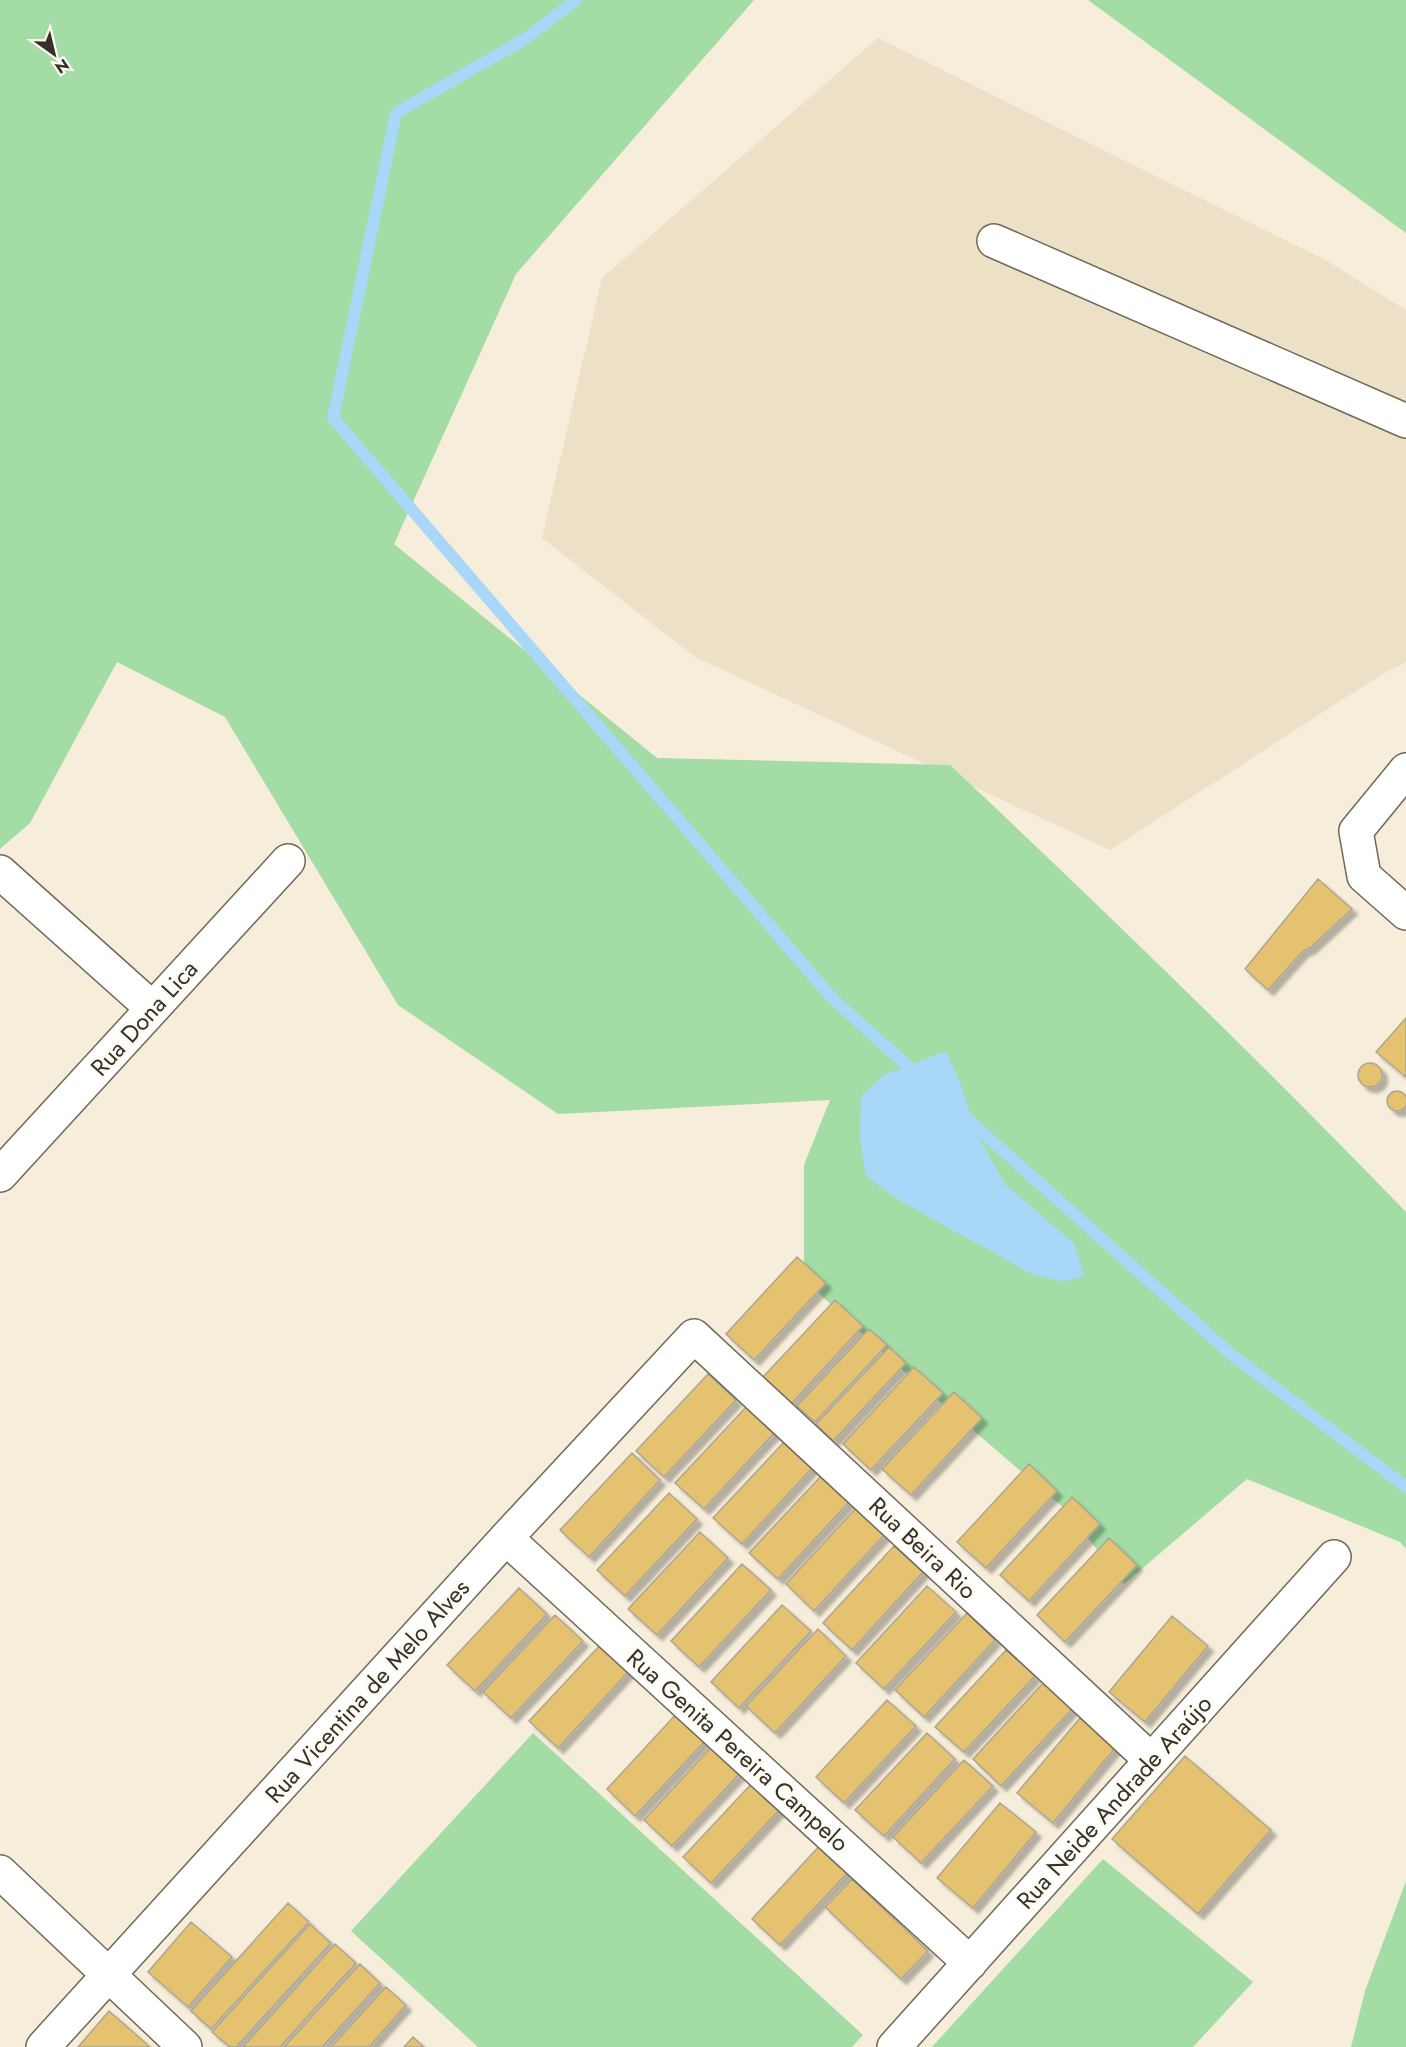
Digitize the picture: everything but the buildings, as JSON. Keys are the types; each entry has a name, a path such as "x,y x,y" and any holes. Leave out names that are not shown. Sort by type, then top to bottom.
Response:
{"street":[{"path":"994,241 1406,421"},
{"path":"1406,770 1356,831 1364,876 1406,913"},
{"name":"Rua Dona Lica","path":"0,1175 288,861"},
{"path":"0,872 153,1008"},
{"name":"Rua Vicentina de Melo Alves","path":"43,2047 506,1538 694,1336"},
{"name":"Rua Beira Rio","path":"694,1336 1151,1760"},
{"name":"Rua Genita Pereira Campelo","path":"506,1538 970,1963"},
{"name":"Rua Neide Andrade Araújo","path":"894,2047 1334,1557"},
{"path":"0,1872 185,2047"}],"shaded area":[{"path":"878,38 1327,261 1406,310 1406,662 1382,674 1110,850 695,657 542,538 602,278"}],"green space":[{"path":"0,0 754,0 516,274 394,544 657,758 950,765 1238,1042 1406,1212 1406,1549 1400,1542 1247,1479 1124,1584 1065,1509 877,1348 804,1279 804,1165 830,1100 558,1114 398,1005 225,717 117,662 30,823 0,849"},
{"path":"1088,0 1406,0 1406,233"},
{"path":"533,1733 863,2035 852,2047 478,2047 351,1931"},
{"path":"1103,1859 1253,1982 1193,2047 932,2047"},
{"path":"1406,1881 1406,2047 1351,2047 1365,1991"}],"water":[{"path":"946,1051 959,1080 978,1136 1005,1184 1074,1243 1084,1276 1064,1282 1032,1274 900,1201 866,1176 860,1139 861,1096 884,1075"}],"waterway":[{"path":"576,0 525,39 396,113 333,418 833,999 919,1076"},
{"path":"964,1116 1232,1355 1406,1487"}]}
